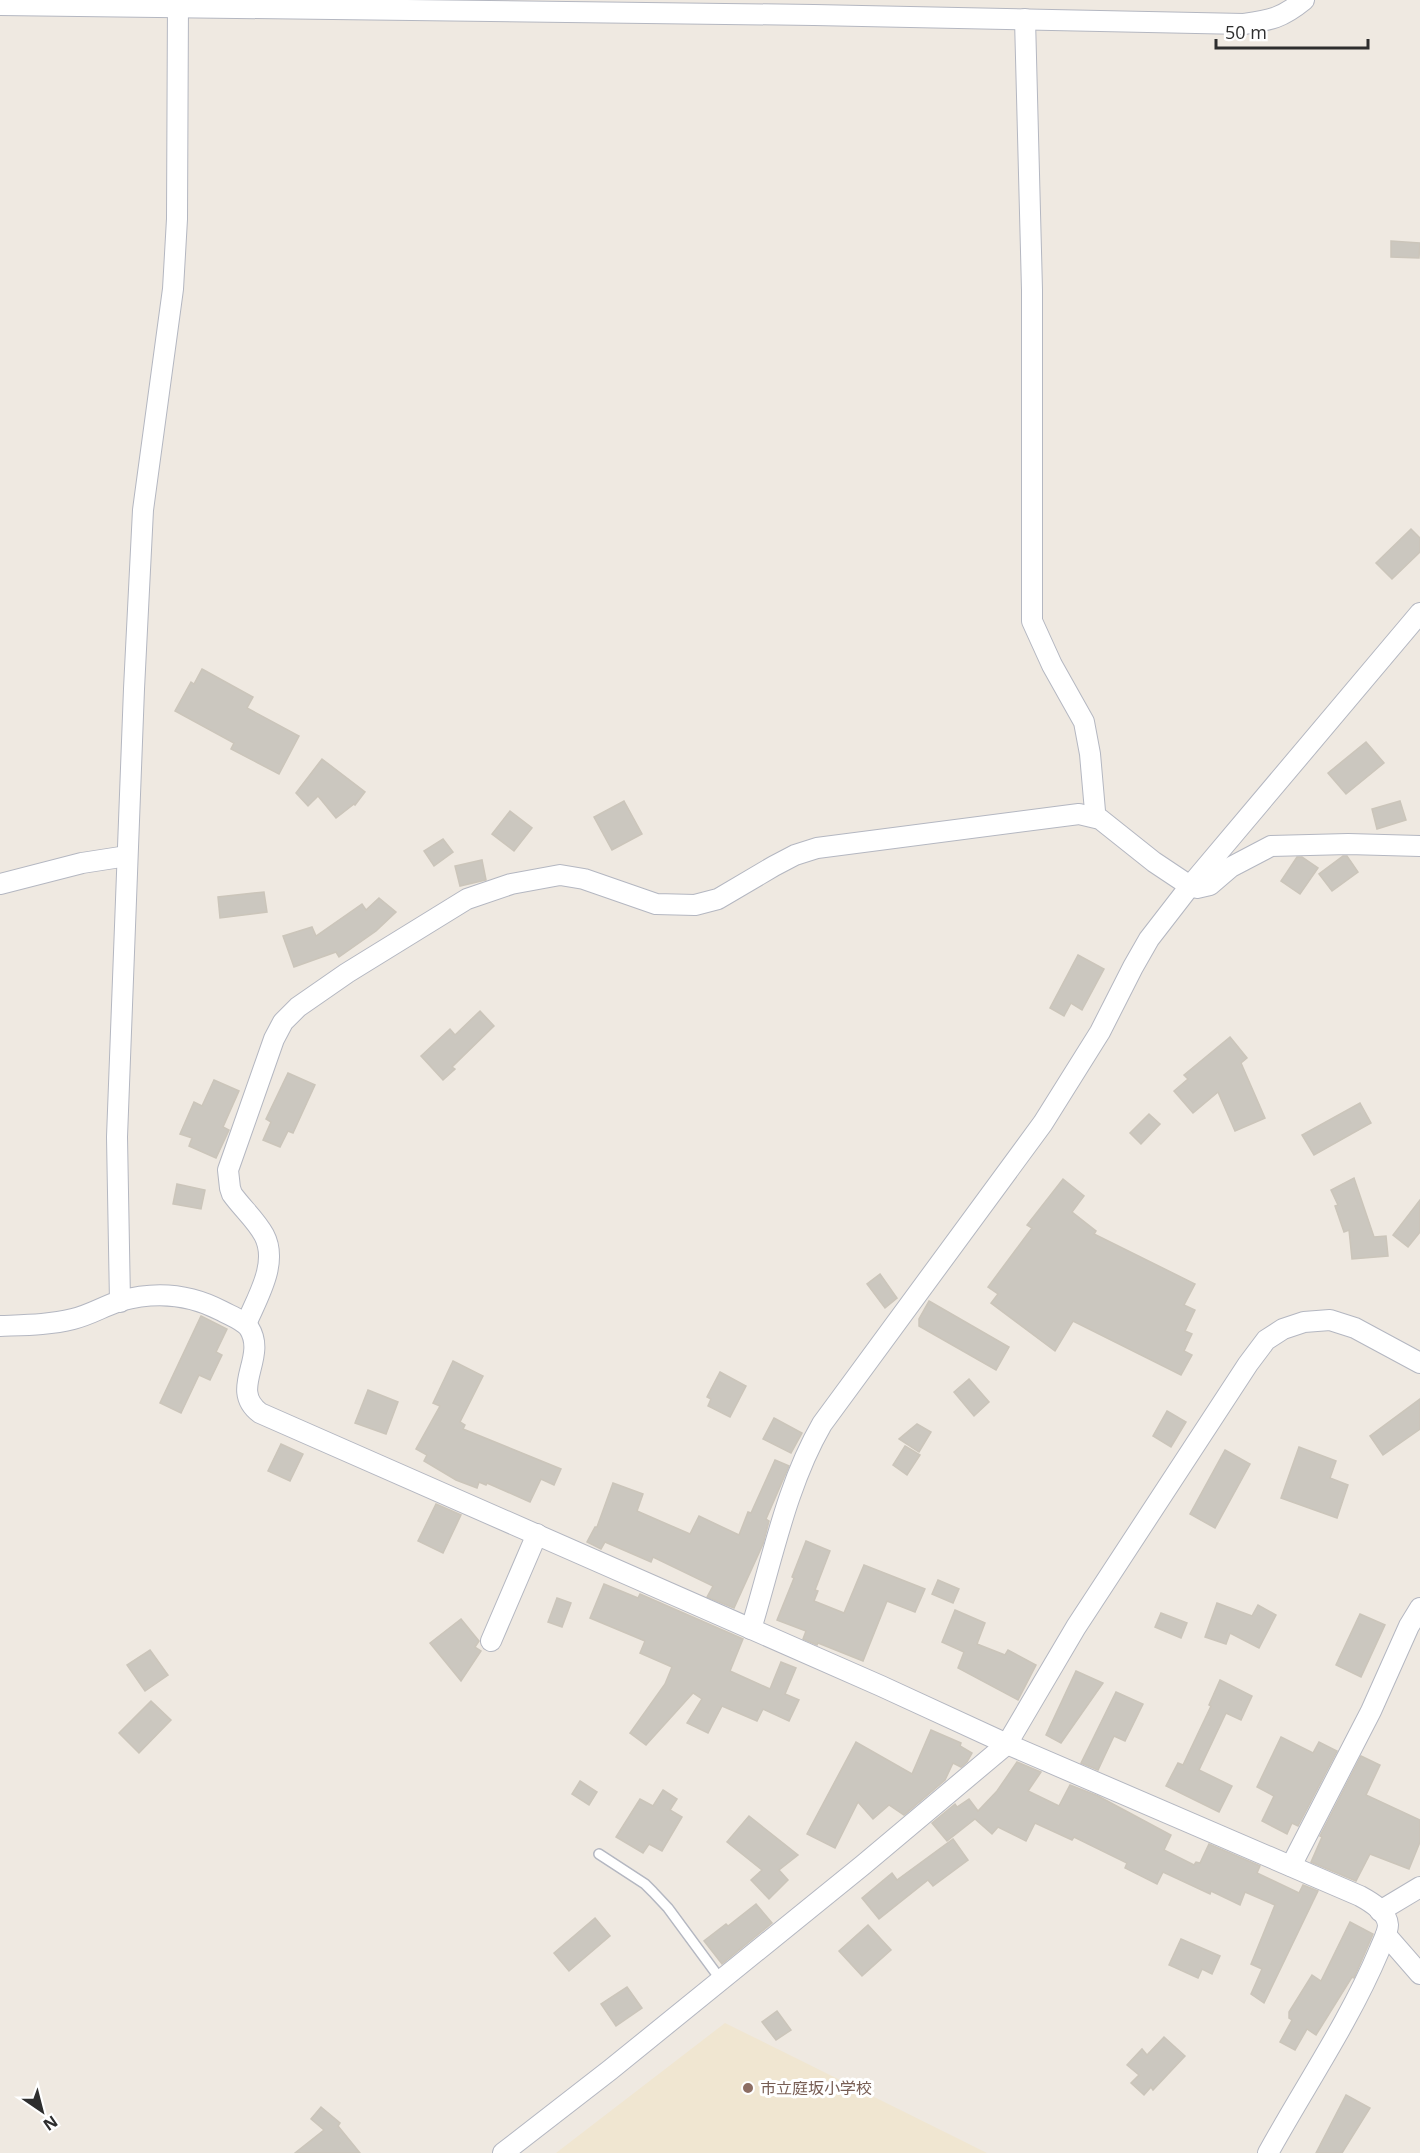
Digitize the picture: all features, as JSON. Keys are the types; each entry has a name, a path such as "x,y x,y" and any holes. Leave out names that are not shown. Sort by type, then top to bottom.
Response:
{"street":[{"path":"0,5 178,4 1244,24 1271,21 1290,12 1304,0"},
{"path":"120,1302 117,1137 127,856 143,510 173,289 177,219 178,4"},
{"path":"1025,19 1032,290 1032,621 1052,665 1084,722 1092,777 1095,811 1093,816"},
{"path":"751,1629 778,1535 796,1482 816,1434 1043,1123 1100,1032 1132,967 1149,939 1190,886 1420,613"},
{"path":"246,1324 269,1266 270,1248 261,1230 230,1188 228,1170 274,1039 284,1022 298,1006 459,903 511,884 560,875 585,879 656,904 695,905 718,899 795,855 818,848 1079,813 1100,819 1154,862 1190,886 1197,888 1210,885 1231,867 1271,846 1348,844 1420,846"},
{"path":"0,884 82,863 127,856"},
{"path":"0,1326 35,1325 75,1319 120,1302 155,1294 189,1298 210,1304 246,1324 251,1332 254,1346 246,1388 248,1401 253,1408 1006,1744 1360,1896 1373,1904 1388,1923 1386,1935 1352,2007 1268,2153"},
{"path":"503,2153 863,1865 1006,1744 1076,1627 1266,1340 1282,1329 1304,1322 1330,1320 1355,1328 1420,1363"},
{"path":"491,1641 537,1534"},
{"path":"1291,1866 1371,1711 1409,1626 1420,1608"},
{"path":"1380,1911 1420,1887"},
{"path":"1386,1935 1420,1974"}],"lane":[{"path":"599,1854 645,1884 653,1892 668,1908 721,1980"}],"shaded area":[{"name":"市立庭坂小学校","path":"725,2023 987,2153 556,2153"}],"building":[{"path":"1391,241 1420,243 1419,258 1391,257"},
{"path":"1411,529 1420,538 1420,552 1392,579 1376,563"},
{"path":"202,669 253,697 247,708 299,736 279,774 231,749 234,743 175,711 191,682 194,684"},
{"path":"1366,742 1384,763 1346,794 1328,773"},
{"path":"322,759 365,792 355,805 336,818 318,796 308,806 296,793"},
{"path":"624,801 642,834 612,850 594,817"},
{"path":"1400,801 1406,820 1377,829 1372,809"},
{"path":"510,811 532,828 514,851 492,834"},
{"path":"443,839 453,852 434,866 424,851"},
{"path":"1343,856 1347,856 1358,872 1332,891 1319,874"},
{"path":"1297,857 1302,857 1318,868 1300,894 1281,881"},
{"path":"482,860 486,880 460,886 455,866"},
{"path":"264,892 267,912 220,918 218,897"},
{"path":"379,898 396,912 376,931 339,957 336,952 294,967 283,936 312,927 316,936 362,904 366,910"},
{"path":"1078,955 1104,969 1082,1010 1071,1003 1064,1016 1050,1008"},
{"path":"480,1011 494,1026 452,1067 455,1069 443,1080 421,1056 450,1029 455,1035"},
{"path":"1230,1037 1247,1058 1241,1063 1265,1118 1235,1131 1218,1092 1193,1113 1174,1091 1188,1079 1184,1075"},
{"path":"288,1073 315,1085 293,1133 288,1131 280,1147 263,1140 271,1122 266,1119"},
{"path":"214,1080 239,1091 223,1127 229,1130 216,1158 189,1146 192,1138 180,1134 194,1102 202,1106"},
{"path":"1360,1103 1371,1123 1314,1155 1302,1135"},
{"path":"1149,1114 1160,1124 1141,1144 1130,1133"},
{"path":"1354,1178 1374,1237 1386,1236 1388,1256 1352,1259 1349,1230 1344,1232 1335,1206 1338,1205 1331,1190"},
{"path":"1063,1179 1084,1196 1072,1212 1096,1231 1094,1234 1195,1284 1184,1305 1195,1310 1185,1331 1192,1334 1184,1351 1192,1355 1181,1375 1073,1321 1055,1351 991,1303 998,1294 988,1287 1032,1228 1027,1225"},
{"path":"177,1184 205,1190 201,1209 173,1204"},
{"path":"1420,1200 1420,1232 1408,1247 1393,1235"},
{"path":"880,1274 897,1298 885,1308 867,1284"},
{"path":"929,1301 1009,1347 996,1370 919,1326 919,1319"},
{"path":"201,1316 227,1329 216,1352 222,1355 210,1380 199,1375 181,1413 160,1403"},
{"path":"453,1361 483,1376 460,1422 465,1425 463,1429 561,1469 554,1485 541,1479 530,1502 487,1483 486,1485 479,1482 477,1488 456,1480 424,1461 427,1455 416,1449 440,1406 433,1403"},
{"path":"720,1372 746,1386 730,1417 708,1406 711,1399 707,1397"},
{"path":"969,1379 989,1402 974,1416 954,1392"},
{"path":"368,1390 398,1402 386,1434 355,1423"},
{"path":"1420,1399 1420,1429 1383,1455 1370,1436"},
{"path":"1167,1411 1186,1422 1171,1447 1153,1436"},
{"path":"774,1418 802,1433 791,1453 763,1439"},
{"path":"917,1424 931,1432 919,1452 899,1439"},
{"path":"281,1444 303,1454 290,1481 268,1471"},
{"path":"905,1446 920,1455 907,1475 893,1465"},
{"path":"1299,1447 1336,1461 1330,1478 1348,1485 1337,1518 1281,1498"},
{"path":"1225,1450 1250,1464 1215,1528 1190,1514"},
{"path":"775,1460 789,1466 766,1519 769,1521 763,1544 734,1608 707,1597 713,1586 653,1557 651,1562 605,1542 601,1549 587,1542 597,1527 613,1483 643,1494 637,1511 690,1534 699,1516 739,1535 748,1512 751,1513"},
{"path":"436,1504 461,1515 443,1553 418,1541"},
{"path":"806,1541 830,1551 815,1590 818,1591 814,1601 844,1613 864,1565 925,1589 915,1612 887,1601 863,1661 803,1639 806,1631 777,1620"},
{"path":"938,1580 959,1589 953,1603 932,1594"},
{"path":"604,1584 638,1598 640,1594 743,1639 730,1671 770,1689 781,1662 796,1668 785,1694 799,1700 789,1721 763,1709 757,1721 722,1706 708,1733 687,1723 702,1699 693,1693 646,1745 630,1733 665,1684 672,1667 640,1653 645,1641 590,1618"},
{"path":"557,1598 571,1603 562,1627 548,1622"},
{"path":"1217,1603 1252,1616 1258,1605 1276,1615 1259,1648 1230,1633 1226,1644 1205,1637"},
{"path":"955,1610 985,1623 977,1644 1005,1655 1008,1650 1036,1665 1018,1700 958,1668 964,1652 942,1642"},
{"path":"1161,1613 1187,1623 1181,1638 1155,1627"},
{"path":"1360,1614 1385,1625 1361,1677 1336,1665"},
{"path":"461,1619 479,1641 475,1647 481,1651 461,1681 430,1643"},
{"path":"150,1650 168,1675 145,1691 127,1665"},
{"path":"1076,1671 1103,1683 1061,1743 1046,1735"},
{"path":"1220,1680 1252,1696 1241,1720 1226,1713 1199,1770 1232,1786 1219,1812 1166,1786 1178,1763 1183,1765 1211,1706 1209,1705"},
{"path":"1116,1692 1143,1704 1125,1741 1114,1736 1098,1770 1081,1763"},
{"path":"151,1701 171,1720 139,1753 119,1733"},
{"path":"931,1730 961,1743 960,1746 972,1753 967,1762 961,1767 953,1763 945,1780 904,1815 889,1805 873,1819 858,1802 835,1848 807,1834 856,1742 912,1774"},
{"path":"1281,1737 1313,1753 1319,1742 1337,1751 1298,1826 1292,1823 1287,1834 1262,1821 1274,1796 1257,1787"},
{"path":"1361,1756 1380,1765 1366,1795 1420,1820 1420,1842 1409,1869 1370,1854 1356,1881 1311,1862 1322,1837 1320,1836"},
{"path":"1017,1762 1041,1772 1028,1791 1059,1806 1070,1785 1098,1796 1171,1835 1164,1850 1194,1865 1196,1862 1200,1863 1209,1844 1260,1866 1257,1873 1299,1893 1303,1885 1318,1891 1264,2003 1251,1994 1262,1969 1251,1964 1275,1905 1245,1892 1240,1905 1163,1872 1157,1884 1125,1868 1127,1863 1074,1837 1072,1840 1035,1823 1026,1841 998,1827 992,1834 975,1819 947,1841 932,1823 955,1804 957,1807 969,1799 978,1811 997,1791"},
{"path":"580,1781 597,1792 589,1805 572,1794"},
{"path":"663,1790 677,1799 670,1810 682,1817 662,1851 649,1844 643,1853 616,1837 640,1799 653,1806"},
{"path":"749,1816 798,1855 779,1870 788,1880 769,1899 751,1880 762,1870 727,1842"},
{"path":"953,1839 968,1860 933,1886 928,1880 879,1919 862,1898 892,1873 897,1880"},
{"path":"756,1904 772,1923 722,1964 704,1941"},
{"path":"595,1918 610,1936 569,1971 554,1953"},
{"path":"1350,1922 1373,1934 1354,1978 1352,1977 1316,2035 1307,2029 1295,2050 1280,2042 1292,2020 1289,2018 1289,2012 1312,1975 1321,1981"},
{"path":"868,1925 891,1950 862,1976 839,1951"},
{"path":"1181,1939 1220,1956 1212,1974 1202,1969 1198,1978 1169,1965"},
{"path":"627,1987 642,2008 616,2026 601,2004"},
{"path":"777,2011 791,2030 776,2040 762,2022"},
{"path":"1164,2037 1185,2056 1153,2090 1151,2087 1144,2095 1131,2083 1139,2075 1127,2065 1142,2049 1147,2055"},
{"path":"1346,2095 1370,2108 1342,2153 1316,2153"},
{"path":"321,2107 340,2123 338,2126 360,2153 295,2153 324,2130 311,2119"}],"place":[{"name":"市立庭坂小学校","path":"748,2088"}]}
